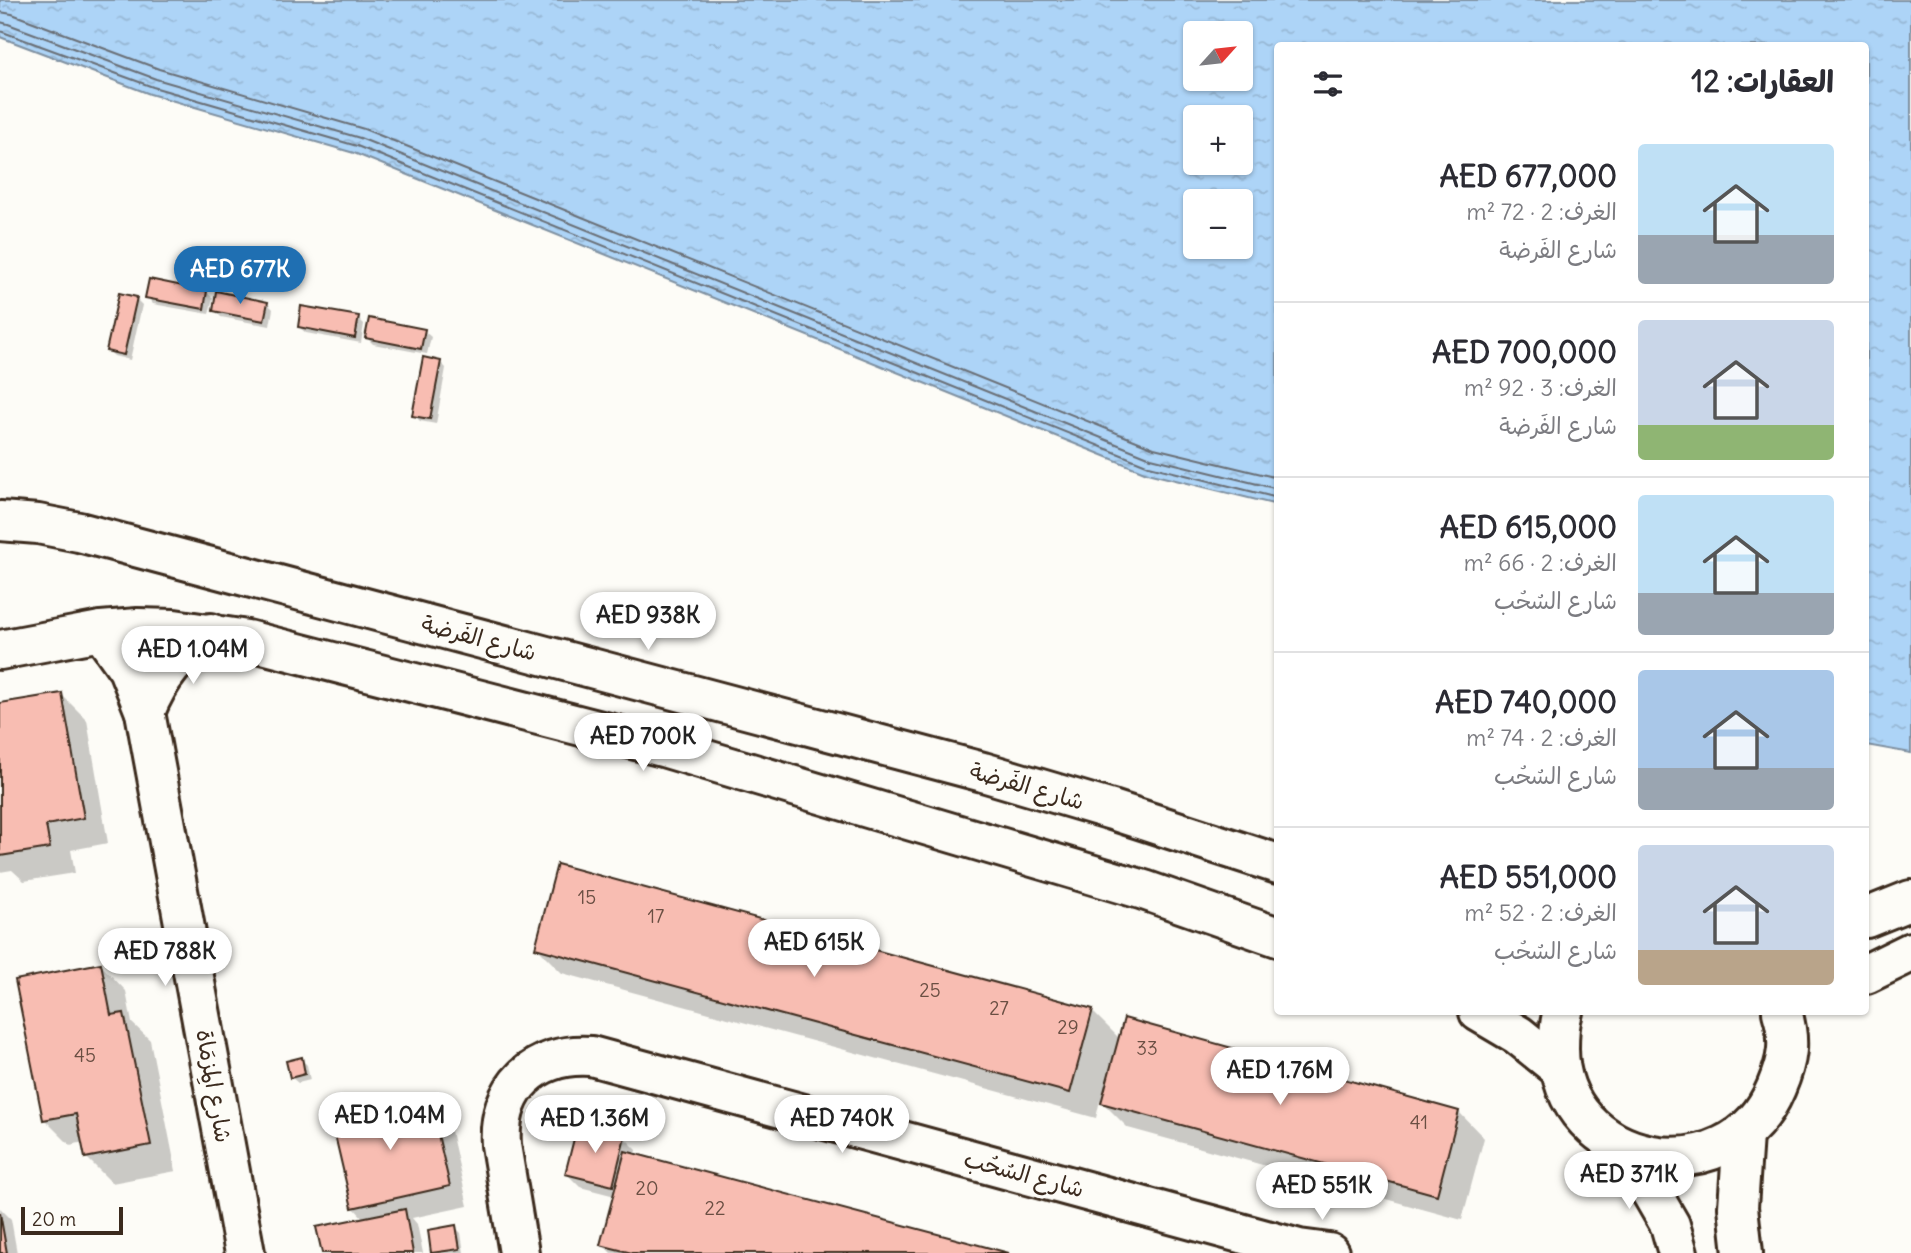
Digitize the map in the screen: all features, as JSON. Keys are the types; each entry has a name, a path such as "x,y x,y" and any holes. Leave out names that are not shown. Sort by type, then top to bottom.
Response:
{"street":[{"name":"شارع الفَرضة","path":"0,522 38,524 79,532 983,772 1112,810 1274,863"},
{"path":"0,650 101,631 174,629 261,643 663,747 1144,890 1274,936"},
{"name":"شارع المِزمَاة","path":"101,631 128,669 145,712 245,1253"},
{"path":"145,712 164,674 177,658 211,633"},
{"path":"1869,917 1911,900"},
{"path":"1869,973 1911,952"},
{"path":"1484,1015 1518,1035 1559,1068"},
{"path":"1562,1015 1559,1022 1559,1068 1573,1101 1596,1129 1626,1149 1666,1158 1707,1153 1743,1135 1769,1105 1784,1069 1794,1019"},
{"name":"شارع السُحُب","path":"519,1253 501,1145 503,1113 517,1085 528,1073 558,1058 574,1055 591,1056 1311,1252"},
{"path":"1743,1135 1738,1207 1743,1253"},
{"path":"1626,1149 1670,1225 1678,1253"}],"water":[{"path":"0,0 1911,0 1911,753 1869,746 1869,42 1274,42 1274,504 1147,473 354,153 150,94 0,37"}],"building":[{"path":"149,279 207,291 204,309 145,298"},
{"path":"216,291 268,302 264,321 213,311"},
{"path":"119,293 137,297 124,355 106,351"},
{"path":"301,306 359,316 355,338 298,327"},
{"path":"369,318 425,329 421,349 365,338"},
{"path":"423,357 441,361 430,419 412,416"},
{"path":"62,693 84,818 46,825 50,848 0,856 0,703"},
{"path":"557,864 1093,1009 1070,1093 535,948"},
{"path":"101,963 111,1015 124,1013 151,1145 85,1158 76,1114 43,1120 15,980"},
{"path":"1124,1018 1459,1111 1437,1195 1101,1103"},
{"path":"302,1057 305,1074 290,1078 286,1061"},
{"path":"429,1096 450,1186 352,1208 331,1118"},
{"path":"578,1123 625,1136 613,1186 565,1174"},
{"path":"625,1151 1009,1253 632,1253 600,1245"},
{"path":"405,1209 413,1253 322,1253 316,1227"},
{"path":"0,1213 7,1253 0,1253"},
{"path":"456,1225 460,1249 431,1253 428,1230"}]}
